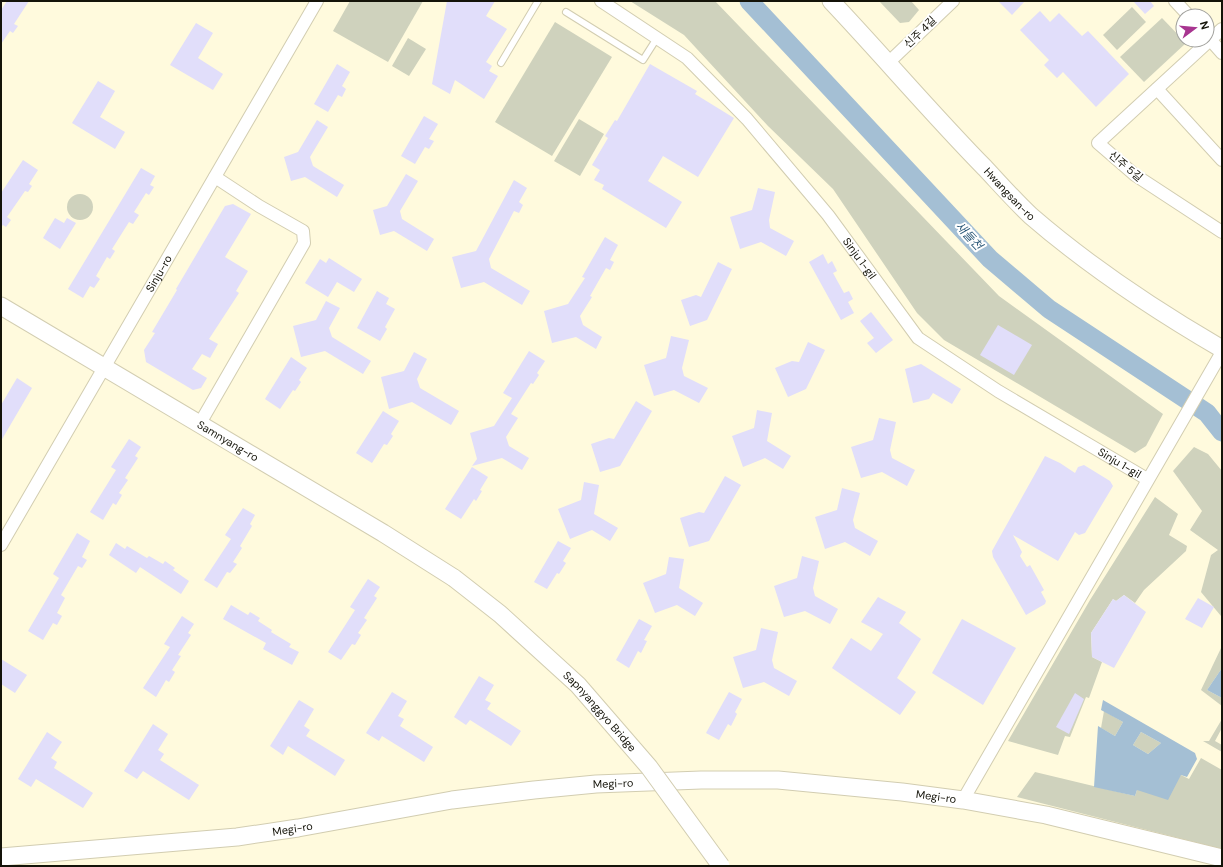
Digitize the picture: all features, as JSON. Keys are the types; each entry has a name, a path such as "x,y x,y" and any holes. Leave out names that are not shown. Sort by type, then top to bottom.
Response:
{"street":[{"name":"Sinju-ro","path":"1,545 316,1"},
{"name":"Sinju 1-gil","path":"601,1 687,58 747,119 828,215 918,338 998,391 1147,479"},
{"name":"Hwangsan-ro","path":"831,1 944,126 1030,215 1079,255 1113,279 1176,322 1222,349"},
{"name":"신주 4길","path":"888,63 953,1"},
{"path":"1215,44 1222,52"},
{"name":"신주 5길","path":"1199,48 1098,143 1135,175 1222,232"},
{"path":"1157,89 1222,160"},
{"path":"199,425 304,243 303,232 214,177"},
{"name":"Samnyang-ro","path":"1,306 383,533 454,578"},
{"path":"963,800 1147,479 1222,352"},
{"name":"Sapnyanggyo Bridge","path":"454,578 500,614 578,685 649,767 721,866"},
{"name":"Megi-ro","path":"1,857 237,837 298,828 452,800 534,790 596,784 701,780 778,780 902,792 963,800 1046,815 1222,858"}],"lane":[{"path":"501,63 538,1"},
{"path":"566,12 643,60 657,38"}],"green space":[{"path":"350,1 423,1 388,62 333,31"},
{"path":"630,1 715,1 999,296 1163,414 1146,446 1135,453 944,340 917,313 833,189 768,126 684,35"},
{"path":"879,1 911,1 919,10 909,22 900,23"},
{"path":"1132,7 1146,22 1117,50 1103,35"},
{"path":"1162,18 1175,32 1175,48 1181,48 1144,82 1120,57"},
{"path":"555,22 612,57 552,156 495,122"},
{"path":"408,38 426,49 409,76 392,66"},
{"path":"579,119 604,134 580,176 554,161"},
{"path":"80,194 90,197 93,207 90,217 80,220 70,217 67,207 70,197"},
{"path":"1194,447 1208,454 1222,471 1222,630 1221,616 1201,592 1211,555 1218,550 1190,530 1202,511 1173,471"},
{"path":"1155,497 1178,514 1169,535 1187,546 1186,551 1144,590 1135,603 1124,595 1116,601 1113,599 1091,633 1092,657 1102,662 1089,698 1086,697 1070,737 1065,736 1058,755 1008,741 1090,600"},
{"path":"1222,646 1222,668 1207,690 1222,698 1222,706 1201,690"},
{"path":"1104,711 1123,722 1115,736 1101,728"},
{"path":"1222,719 1222,728 1215,741 1222,745 1222,752 1203,741 1209,741"},
{"path":"1141,732 1161,743 1148,754 1133,745"},
{"path":"1201,758 1222,770 1222,849 1017,797 1035,772 1135,796 1137,790 1181,775 1189,779"}],"water":[{"path":"1222,668 1222,698 1207,690"},
{"path":"1103,700 1195,753 1197,759 1187,777 1181,775 1168,800 1137,790 1135,796 1094,787 1098,726 1115,736 1123,722 1101,710","holes":["1141,732 1161,743 1148,754 1133,745"]}],"building":[{"path":"7,1 29,1 14,24 18,26 13,33 10,31 1,44 1,10"},
{"path":"447,1 495,1 486,16 507,29 486,62 492,66 489,71 498,76 484,99 455,80 450,94 432,84"},
{"path":"998,1 1025,1 1012,15"},
{"path":"1133,1 1150,1 1154,6 1145,14"},
{"path":"1040,11 1050,22 1059,13 1082,36 1088,31 1129,74 1096,107 1063,72 1057,78 1044,65 1049,60 1020,30"},
{"path":"196,23 213,33 198,58 223,74 213,90 170,65"},
{"path":"337,64 350,72 342,86 346,89 342,97 338,95 328,112 314,104"},
{"path":"650,64 697,91 695,94 734,118 698,177 663,156 648,181 682,202 666,228 602,189 604,185 594,180 600,170 592,165 608,138 605,136 615,120 617,121"},
{"path":"98,81 115,91 100,117 125,132 115,149 72,123"},
{"path":"424,116 438,124 429,139 434,141 429,149 425,147 415,164 401,156"},
{"path":"317,120 328,127 310,157 313,166 344,185 337,197 305,177 291,181 284,157 298,152"},
{"path":"23,160 38,170 29,184 32,186 28,192 25,191 7,217 11,220 6,227 3,225 1,227 1,193"},
{"path":"141,168 155,176 150,185 154,187 149,195 146,193 134,212 139,215 133,224 129,222 112,249 115,251 110,259 107,257 96,276 100,279 94,288 90,286 83,298 68,289"},
{"path":"406,174 418,181 400,211 402,219 434,239 427,251 394,231 380,235 373,210 387,206"},
{"path":"514,180 527,188 519,202 523,205 519,213 514,211 489,259 491,268 530,291 522,305 484,282 461,288 452,257 476,251"},
{"path":"758,188 775,192 769,220 770,228 794,241 786,256 761,242 740,249 730,217 752,210"},
{"path":"233,204 251,214 225,257 248,271 236,291 239,293 209,339 218,344 210,358 202,354 192,369 207,378 201,388 193,390 146,362 144,350 155,333 152,332 177,290 176,289 225,206"},
{"path":"55,218 64,223 67,218 76,223 60,249 43,238"},
{"path":"605,237 618,245 610,260 614,262 610,270 606,268 590,296 592,297 580,316 583,325 602,337 596,349 576,337 552,343 544,311 568,304 585,278 582,277"},
{"path":"823,254 828,264 832,261 837,271 833,273 844,293 849,291 853,299 848,302 854,313 841,320 809,262"},
{"path":"329,258 362,279 354,292 337,282 328,297 305,283 320,259 326,263"},
{"path":"718,262 732,269 707,320 690,326 681,300 696,295 701,297"},
{"path":"377,291 389,298 386,304 395,309 385,327 387,329 380,341 357,328"},
{"path":"326,301 340,308 329,328 332,337 371,361 363,374 325,351 301,357 293,326 316,320"},
{"path":"871,312 893,340 876,353 867,343 874,338 860,321"},
{"path":"998,325 1032,345 1014,375 980,355"},
{"path":"671,336 689,340 682,368 684,376 708,388 699,403 674,390 654,396 644,365 666,358"},
{"path":"808,342 825,350 806,389 788,397 775,368 792,361 799,362"},
{"path":"529,351 545,361 537,373 539,375 533,384 531,383 511,414 518,418 506,437 509,446 529,458 522,470 502,458 472,466 477,459 470,433 494,426 512,398 503,393"},
{"path":"414,352 427,359 417,379 420,388 459,411 451,425 412,402 389,409 381,377 404,371"},
{"path":"291,357 307,368 299,380 301,382 295,391 293,390 280,409 265,399"},
{"path":"921,364 961,389 952,404 933,393 929,399 913,403 905,369"},
{"path":"17,378 32,388 1,441 1,405"},
{"path":"636,401 652,411 620,466 600,472 591,444 609,438 614,439"},
{"path":"757,410 772,413 767,441 791,456 783,469 765,458 743,467 732,436 754,428"},
{"path":"383,411 399,421 391,434 393,436 387,445 384,444 372,463 356,453"},
{"path":"879,418 896,422 890,450 892,458 915,470 907,486 882,472 861,478 851,447 873,440"},
{"path":"129,439 141,447 135,456 138,458 125,478 128,480 119,493 122,495 116,505 113,503 103,520 90,512 116,470 111,467"},
{"path":"1045,456 1060,463 1075,473 1078,467 1084,465 1110,481 1113,486 1085,533 1079,535 1075,532 1058,561 1013,535 1022,552 1020,556 1027,567 1030,565 1044,590 1041,592 1046,601 1045,604 1026,615 993,557 992,551"},
{"path":"472,467 488,477 480,490 482,491 476,501 474,499 461,519 445,509"},
{"path":"725,476 741,485 709,541 689,547 680,518 699,512 704,513"},
{"path":"584,482 599,485 594,514 618,528 610,541 592,530 570,539 558,509 581,500"},
{"path":"842,488 860,493 853,520 855,528 878,541 870,556 845,542 825,549 815,517 837,510"},
{"path":"243,508 255,515 250,524 252,526 240,546 242,548 233,562 237,564 230,573 227,572 217,588 204,580 231,539 225,535"},
{"path":"77,533 90,541 82,557 87,560 82,568 78,566 61,595 65,598 57,613 62,616 57,625 53,623 43,640 28,631 59,578 53,574"},
{"path":"558,541 571,548 563,561 566,563 559,574 557,573 547,589 534,582"},
{"path":"116,543 125,549 127,546 147,558 149,556 163,564 165,561 175,568 173,570 189,581 181,594 140,567 136,573 109,555"},
{"path":"802,556 819,561 813,588 815,596 838,609 830,624 805,611 784,617 774,586 797,578"},
{"path":"669,557 684,559 679,588 703,603 695,616 677,605 655,613 643,583 666,574"},
{"path":"368,579 380,587 374,596 377,598 364,618 367,620 358,633 361,635 355,645 352,644 341,660 328,652 355,610 350,607"},
{"path":"1124,595 1146,612 1114,668 1092,657 1091,633 1113,599 1116,601"},
{"path":"878,597 906,612 899,623 921,639 897,678 916,692 900,715 832,668 851,638 871,651 883,634 861,622"},
{"path":"1198,598 1214,607 1202,628 1185,619"},
{"path":"231,605 248,615 250,612 260,618 258,621 272,630 271,632 291,644 289,647 299,652 292,665 263,649 266,643 223,619"},
{"path":"182,616 194,624 188,633 191,635 178,655 181,656 172,670 175,672 169,682 166,680 156,697 143,688 170,647 164,644"},
{"path":"639,619 652,626 644,640 647,641 641,653 638,651 629,668 616,660"},
{"path":"962,619 1016,648 983,705 932,673"},
{"path":"761,628 778,632 772,660 774,668 797,681 789,696 764,682 743,688 733,657 756,650"},
{"path":"1,659 27,675 15,693 1,684"},
{"path":"479,676 494,685 485,700 491,703 487,709 521,731 511,746 470,720 466,725 454,717"},
{"path":"392,692 407,701 398,716 404,719 400,726 433,747 424,762 382,736 379,741 366,733"},
{"path":"729,692 742,699 735,712 737,714 731,726 728,724 719,740 706,733"},
{"path":"1075,693 1084,699 1069,734 1056,727"},
{"path":"299,700 314,709 304,726 310,730 306,736 345,760 335,776 288,746 283,755 270,746"},
{"path":"153,724 168,734 158,750 164,754 160,760 199,785 189,800 143,771 137,779 124,771"},
{"path":"47,732 62,742 51,758 57,762 54,768 93,793 83,808 36,779 31,787 18,779"}],"waterway":[{"name":"새들천","path":"749,1 990,259 1049,309 1207,413 1222,432"}]}
